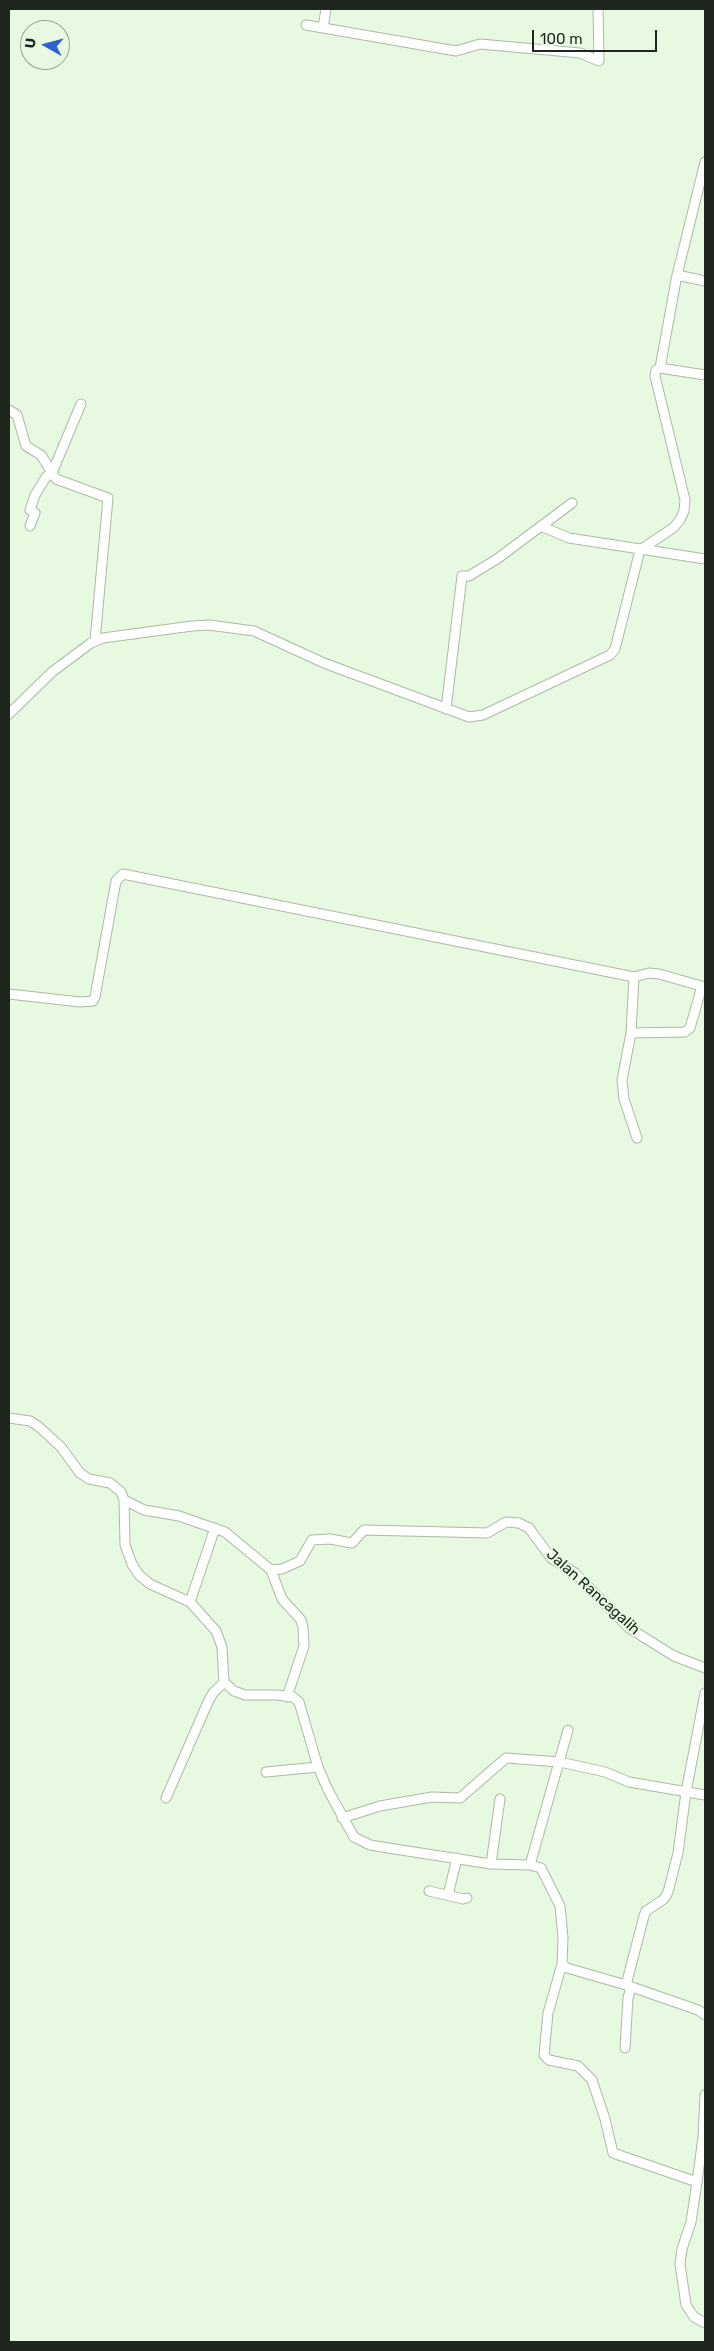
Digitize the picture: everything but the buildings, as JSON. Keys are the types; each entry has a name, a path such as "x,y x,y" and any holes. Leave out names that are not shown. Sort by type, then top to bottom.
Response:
{"street":[{"path":"323,28 326,9"},
{"path":"306,25 456,51 480,44 580,53 599,62 598,9"},
{"path":"580,53 599,44"},
{"path":"9,714 70,656 95,641 103,638 192,626 210,625 254,631 324,663 469,717 483,715 610,655 615,649 640,550 680,520 684,511 686,500 655,376 656,370 660,368 677,275 705,162"},
{"path":"677,275 705,280"},
{"path":"660,368 705,374"},
{"path":"30,526 35,513 30,510 35,495 46,477 52,474 81,404"},
{"path":"9,410 17,415 26,446 41,455 56,478 108,498 95,641"},
{"path":"446,709 462,576 469,576 542,527 572,503"},
{"path":"542,527 569,538 705,559"},
{"path":"9,994 80,1002 93,1000 116,880 123,874 634,977 648,973 659,974 704,986 690,1028 685,1032 631,1033"},
{"path":"634,977 631,1033 622,1086 624,1099 637,1138"},
{"path":"9,1418 30,1421 38,1426 61,1447 80,1473 89,1478 116,1486 124,1500 124,1545 135,1570 150,1584 190,1602 216,1631 222,1647 224,1682 234,1691 245,1695 287,1696 293,1697 299,1702 318,1767 342,1818 354,1837 370,1845 491,1864 530,1865 541,1868 560,1906 564,1938 562,1964 548,2013 544,2055 548,2060 578,2066 592,2080 605,2118 612,2153 697,2182"},
{"path":"124,1500 144,1510 179,1516 215,1528 231,1536 271,1570 282,1599 301,1620 303,1628 304,1646 287,1696"},
{"name":"Jalan Rancagalih","path":"271,1570 282,1569 300,1560 312,1540 330,1539 352,1543 367,1529 487,1533 506,1522 524,1525 551,1558 575,1574 629,1628 674,1656 705,1668"},
{"path":"190,1602 215,1528"},
{"path":"166,1798 208,1702 213,1693 224,1682"},
{"path":"625,2048 628,1986 646,1911 664,1899 668,1892 678,1853 686,1792 705,1693"},
{"path":"530,1865 568,1730"},
{"path":"342,1818 380,1806 432,1797 460,1798 506,1758 560,1762 605,1772 628,1782 705,1795"},
{"path":"266,1772 318,1767"},
{"path":"491,1864 500,1800"},
{"path":"448,1895 457,1858"},
{"path":"429,1891 467,1898"},
{"path":"562,1964 567,1968 698,2010 705,2015"},
{"path":"705,2095 703,2137 697,2182 691,2222 682,2249 680,2264 686,2305 694,2317 705,2323"}]}
